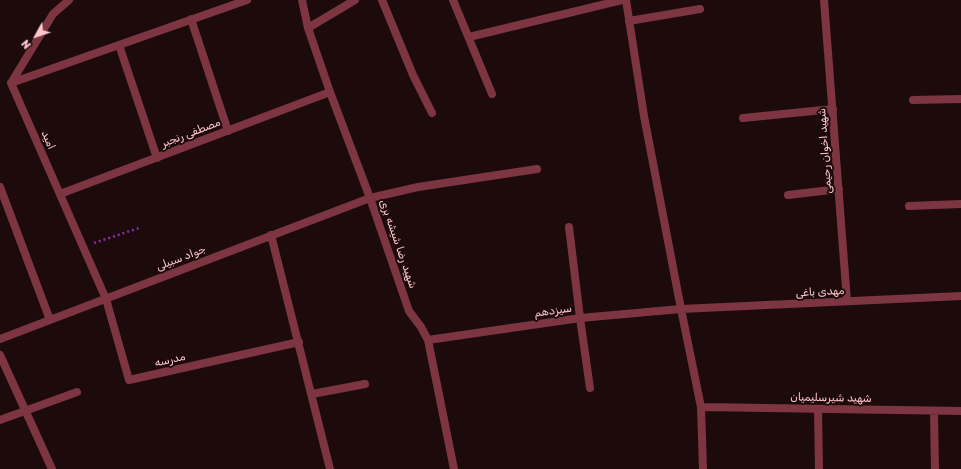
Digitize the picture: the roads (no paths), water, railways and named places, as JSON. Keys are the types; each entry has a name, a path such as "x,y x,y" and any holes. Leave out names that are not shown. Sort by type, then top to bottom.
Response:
{"street":[{"path":"11,82 53,14 69,0"},
{"path":"11,82 247,0"},
{"name":"شهید رضا شیشه بری","path":"302,0 308,28 330,92 370,198 409,311 421,327 428,340 454,469"},
{"path":"308,28 355,0"},
{"path":"382,0 413,75 432,113"},
{"path":"453,0 492,94"},
{"path":"469,37 622,0"},
{"path":"626,0 644,116 701,407 703,469"},
{"name":"شهید اخوان رحیمی","path":"824,0 847,301"},
{"path":"629,21 700,9"},
{"path":"191,19 228,131"},
{"path":"119,45 157,158"},
{"name":"امید","path":"11,82 106,299"},
{"name":"مصطفی رنجبر","path":"60,194 330,92"},
{"path":"913,100 961,99"},
{"path":"743,118 833,109"},
{"name":"جواد سبیلی","path":"0,339 370,198 418,187 537,169"},
{"path":"0,187 50,320"},
{"path":"788,195 839,190"},
{"path":"909,206 961,204"},
{"path":"569,227 590,388"},
{"path":"271,236 330,469"},
{"name":"مهدی باغی","path":"681,309 961,296"},
{"name":"مدرسه","path":"106,299 130,380 299,342"},
{"name":"سیزدهم","path":"428,340 580,318 681,309"},
{"path":"0,355 52,469"},
{"path":"312,394 365,384"},
{"path":"0,420 77,392"},
{"name":"شهید شیرسلیمیان","path":"701,407 961,411"},
{"path":"818,409 819,469"},
{"path":"934,411 935,469"}]}
